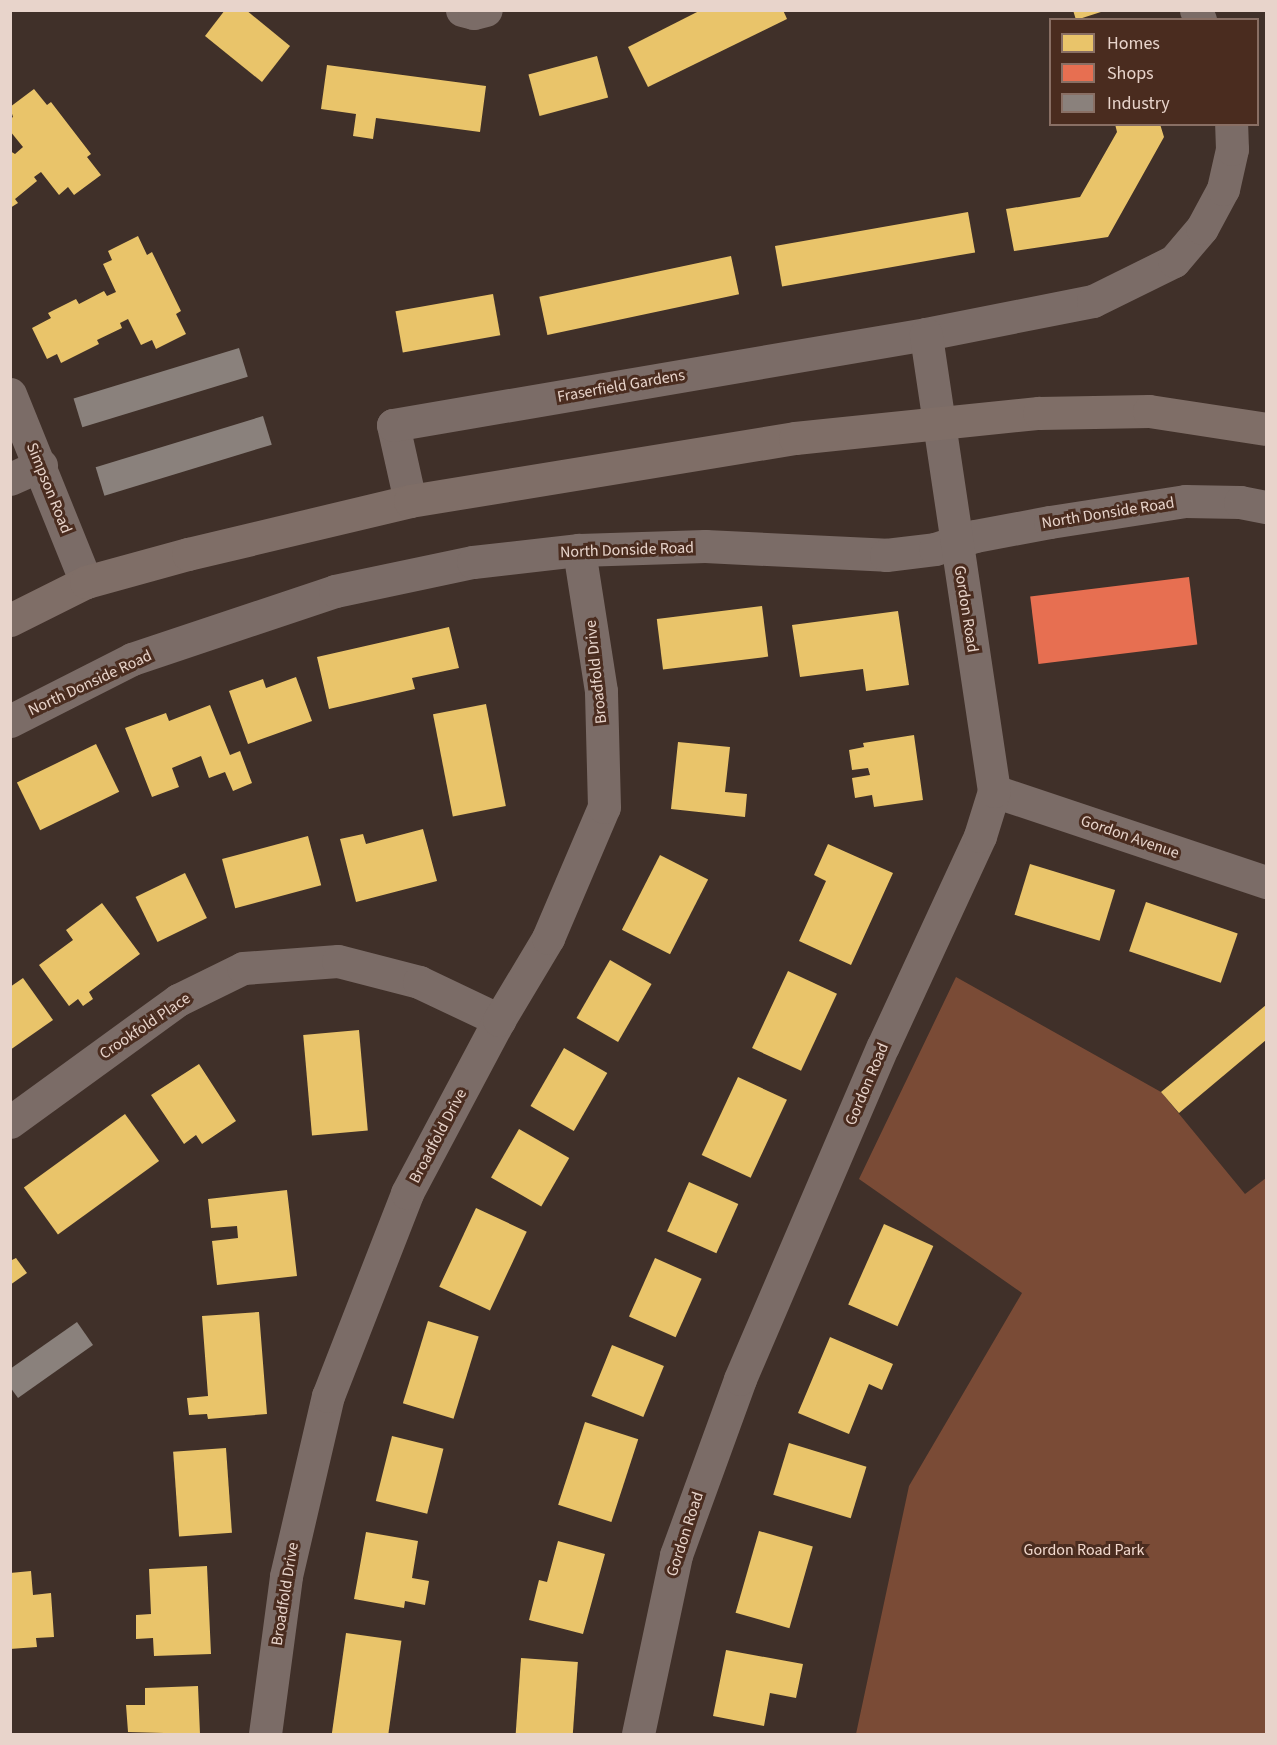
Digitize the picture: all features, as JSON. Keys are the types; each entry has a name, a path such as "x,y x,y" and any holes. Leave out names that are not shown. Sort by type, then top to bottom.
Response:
{"main road":[{"path":"10,620 86,582 188,554 410,501 795,438 1039,413 1149,411 1266,429"}],"street":[{"path":"462,10 474,13 486,10"},
{"name":"Fraserfield Gardens","path":"410,501 393,425 926,334 1093,301 1174,261 1202,228 1223,189 1232,149 1231,126"},
{"path":"926,334 939,423"},
{"name":"Simpson Road","path":"10,394 41,465 86,582"},
{"name":"Gordon Road","path":"638,1734 676,1555 740,1379 883,1046 980,836 994,791 939,423"},
{"path":"10,479 41,465"},
{"name":"North Donside Road","path":"10,721 132,659 335,591 473,562 579,550 705,546 886,555 935,549 956,542 1050,522 1185,501 1240,502 1266,507"},
{"name":"Broadfold Drive","path":"265,1734 286,1576 328,1396 407,1193 499,1020 548,938 604,807 601,691 579,550"},
{"name":"Gordon Avenue","path":"994,791 1266,882"},
{"name":"Crookfold Place","path":"10,1122 178,1000 243,968 338,961 419,982 499,1020"}],"green space":[{"name":"Gordon Road Park","path":"956,977 1161,1092 1245,1194 1266,1178 1266,1734 856,1734 909,1486 1022,1293 859,1179"}],"building: Homes":[{"path":"225,10 246,10 290,46 262,82 205,36"},
{"path":"701,10 783,10 787,19 648,87 628,47"},
{"path":"1073,10 1104,10 1082,18 1075,18"},
{"path":"597,56 608,98 540,116 528,74"},
{"path":"327,65 486,86 480,132 376,118 373,139 353,136 356,114 321,109"},
{"path":"34,89 47,105 51,102 91,154 87,157 101,175 74,195 68,187 59,195 41,172 34,177 37,181 15,199 18,203 10,208 10,151 15,154 23,147 10,131 10,119 13,117 10,107"},
{"path":"1116,126 1161,126 1164,137 1108,237 1014,251 1006,209 1080,197 1117,132"},
{"path":"968,212 975,252 782,286 775,246"},
{"path":"138,236 147,255 152,252 181,311 176,314 186,334 156,349 152,340 141,345 128,319 120,323 122,328 97,340 99,344 61,363 57,354 47,359 32,328 51,318 48,313 76,299 79,304 104,291 107,296 116,292 103,264 112,260 108,251"},
{"path":"731,256 739,294 547,335 539,297"},
{"path":"493,294 500,335 403,353 396,311"},
{"path":"762,606 768,657 663,670 657,619"},
{"path":"898,611 909,685 866,691 863,669 800,677 792,625"},
{"path":"449,627 459,668 412,678 415,689 329,709 317,657"},
{"path":"296,677 312,721 248,744 229,691 263,679 266,688"},
{"path":"486,704 506,806 453,816 433,714"},
{"path":"210,705 230,755 240,751 252,783 233,791 225,772 209,778 201,756 172,768 179,787 152,797 125,728 166,713 169,721"},
{"path":"914,735 923,800 874,807 872,795 855,798 852,778 870,775 868,768 852,770 849,750 864,747 863,743"},
{"path":"678,742 730,747 725,792 747,794 745,817 671,809"},
{"path":"96,744 119,792 40,830 17,783"},
{"path":"423,829 437,881 356,902 340,839 363,834 366,844"},
{"path":"308,836 321,885 235,908 222,859"},
{"path":"828,844 893,873 851,965 799,941 826,881 814,875"},
{"path":"660,855 708,880 670,954 622,930"},
{"path":"1030,864 1115,890 1100,941 1015,915"},
{"path":"185,873 207,918 157,942 136,897"},
{"path":"1146,902 1238,934 1221,983 1129,951"},
{"path":"102,903 140,954 89,992 93,999 83,1006 78,999 69,1006 39,965 73,940 66,930"},
{"path":"610,960 652,984 618,1042 577,1018"},
{"path":"788,971 837,994 801,1071 752,1048"},
{"path":"23,978 53,1020 10,1050 10,987"},
{"path":"1266,1005 1266,1040 1179,1113 1161,1092"},
{"path":"359,1030 368,1131 312,1135 303,1035"},
{"path":"564,1048 607,1073 574,1131 530,1106"},
{"path":"199,1064 236,1121 202,1144 196,1135 184,1144 151,1095"},
{"path":"738,1077 787,1100 751,1178 702,1155"},
{"path":"125,1114 159,1161 58,1234 24,1187"},
{"path":"519,1129 569,1158 541,1206 491,1177"},
{"path":"689,1182 738,1204 716,1253 667,1231"},
{"path":"287,1190 297,1276 217,1285 212,1241 238,1238 237,1226 211,1228 208,1199"},
{"path":"476,1208 527,1232 490,1311 439,1287"},
{"path":"884,1224 933,1246 898,1326 848,1304"},
{"path":"16,1258 27,1273 10,1285 10,1261"},
{"path":"655,1258 702,1279 676,1337 629,1316"},
{"path":"259,1312 267,1414 208,1419 207,1414 189,1415 187,1398 208,1396 202,1316"},
{"path":"428,1321 479,1336 454,1419 403,1403"},
{"path":"830,1337 893,1364 882,1390 869,1384 849,1434 798,1413"},
{"path":"612,1345 664,1366 643,1417 591,1396"},
{"path":"585,1422 638,1439 611,1522 558,1505"},
{"path":"392,1436 443,1449 427,1514 376,1501"},
{"path":"789,1443 866,1467 851,1518 773,1495"},
{"path":"226,1448 232,1533 179,1536 173,1452"},
{"path":"759,1531 813,1546 789,1628 736,1613"},
{"path":"366,1532 418,1541 412,1578 429,1581 425,1605 405,1601 404,1608 354,1599"},
{"path":"558,1541 605,1554 583,1634 529,1620 539,1580 547,1582"},
{"path":"207,1566 211,1654 154,1656 153,1638 136,1639 136,1615 151,1614 149,1569"},
{"path":"31,1571 33,1595 51,1593 54,1637 36,1638 37,1647 10,1649 10,1573"},
{"path":"346,1633 401,1641 388,1734 332,1734"},
{"path":"726,1650 803,1664 796,1698 770,1693 764,1726 713,1716"},
{"path":"521,1658 578,1662 573,1734 516,1734"},
{"path":"198,1686 200,1734 128,1732 126,1705 145,1705 145,1688"}],"building: Shops":[{"path":"1189,577 1197,644 1038,664 1030,596"}],"building: Industry":[{"path":"239,348 248,377 82,427 74,399"},
{"path":"263,416 272,445 104,496 96,467"},
{"path":"77,1322 93,1345 18,1398 10,1387 10,1369"}]}
